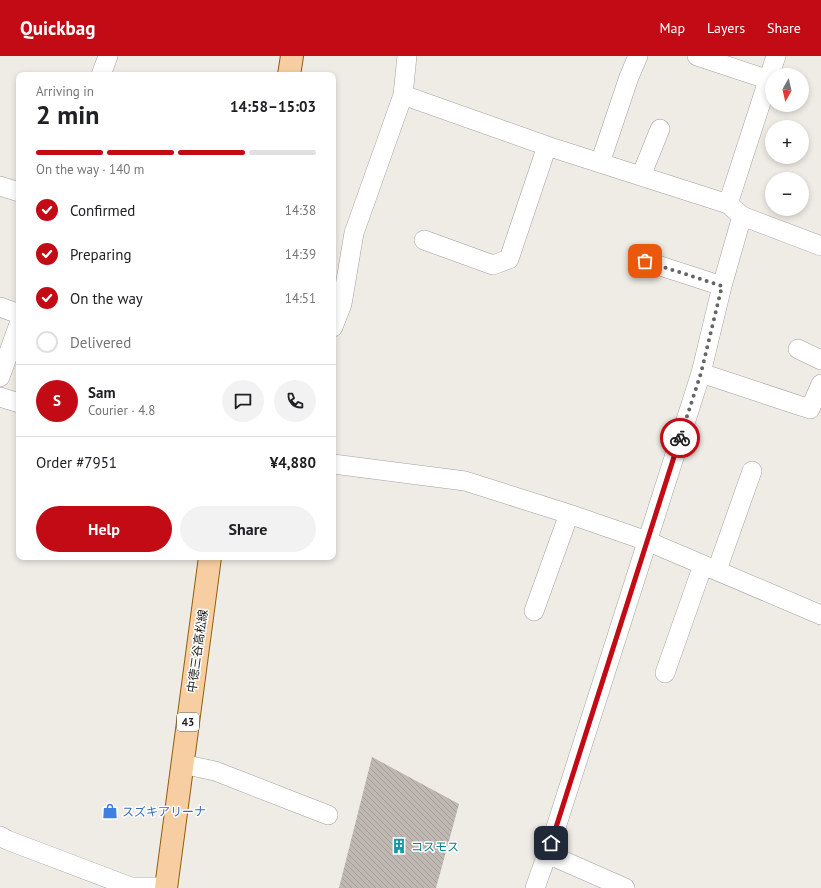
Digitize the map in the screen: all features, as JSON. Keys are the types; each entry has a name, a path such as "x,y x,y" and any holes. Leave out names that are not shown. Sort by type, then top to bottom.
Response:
{"main road":[{"path":"289,72 292,56"},
{"name":"中徳三谷高松線","path":"166,888 210,560"}],"street":[{"path":"102,72 107,56"},
{"path":"336,319 342,304 354,233 403,95 407,56"},
{"path":"600,163 628,77 638,56"},
{"path":"697,56 765,79"},
{"path":"772,68 776,56"},
{"path":"535,888 551,843 701,373 722,286 735,210 765,92"},
{"path":"403,95 547,146 641,176 735,210 821,246"},
{"path":"641,176 660,129"},
{"path":"424,240 493,265 509,259 547,146"},
{"path":"0,186 16,191"},
{"path":"645,261 722,286"},
{"path":"0,307 16,313"},
{"path":"0,377 16,332"},
{"path":"798,349 821,360"},
{"path":"701,373 810,409 821,384"},
{"path":"0,397 16,402"},
{"path":"336,464 465,481 569,514 647,541 821,615"},
{"path":"665,673 752,471"},
{"path":"534,612 569,514"},
{"path":"182,764 215,771 328,815"},
{"path":"0,836 131,887 166,888"},
{"path":"551,843 559,859 625,888"}],"building":[{"name":"コスモス","path":"372,757 459,804 436,888 339,888"}],"way so far":[{"path":"645,261 722,286 701,373 680,438"}],"place":[{"name":"スズキアリーナ","path":"110,811"},
{"name":"コスモス","path":"399,846"}],"route":[{"path":"551,843 680,438"}]}
